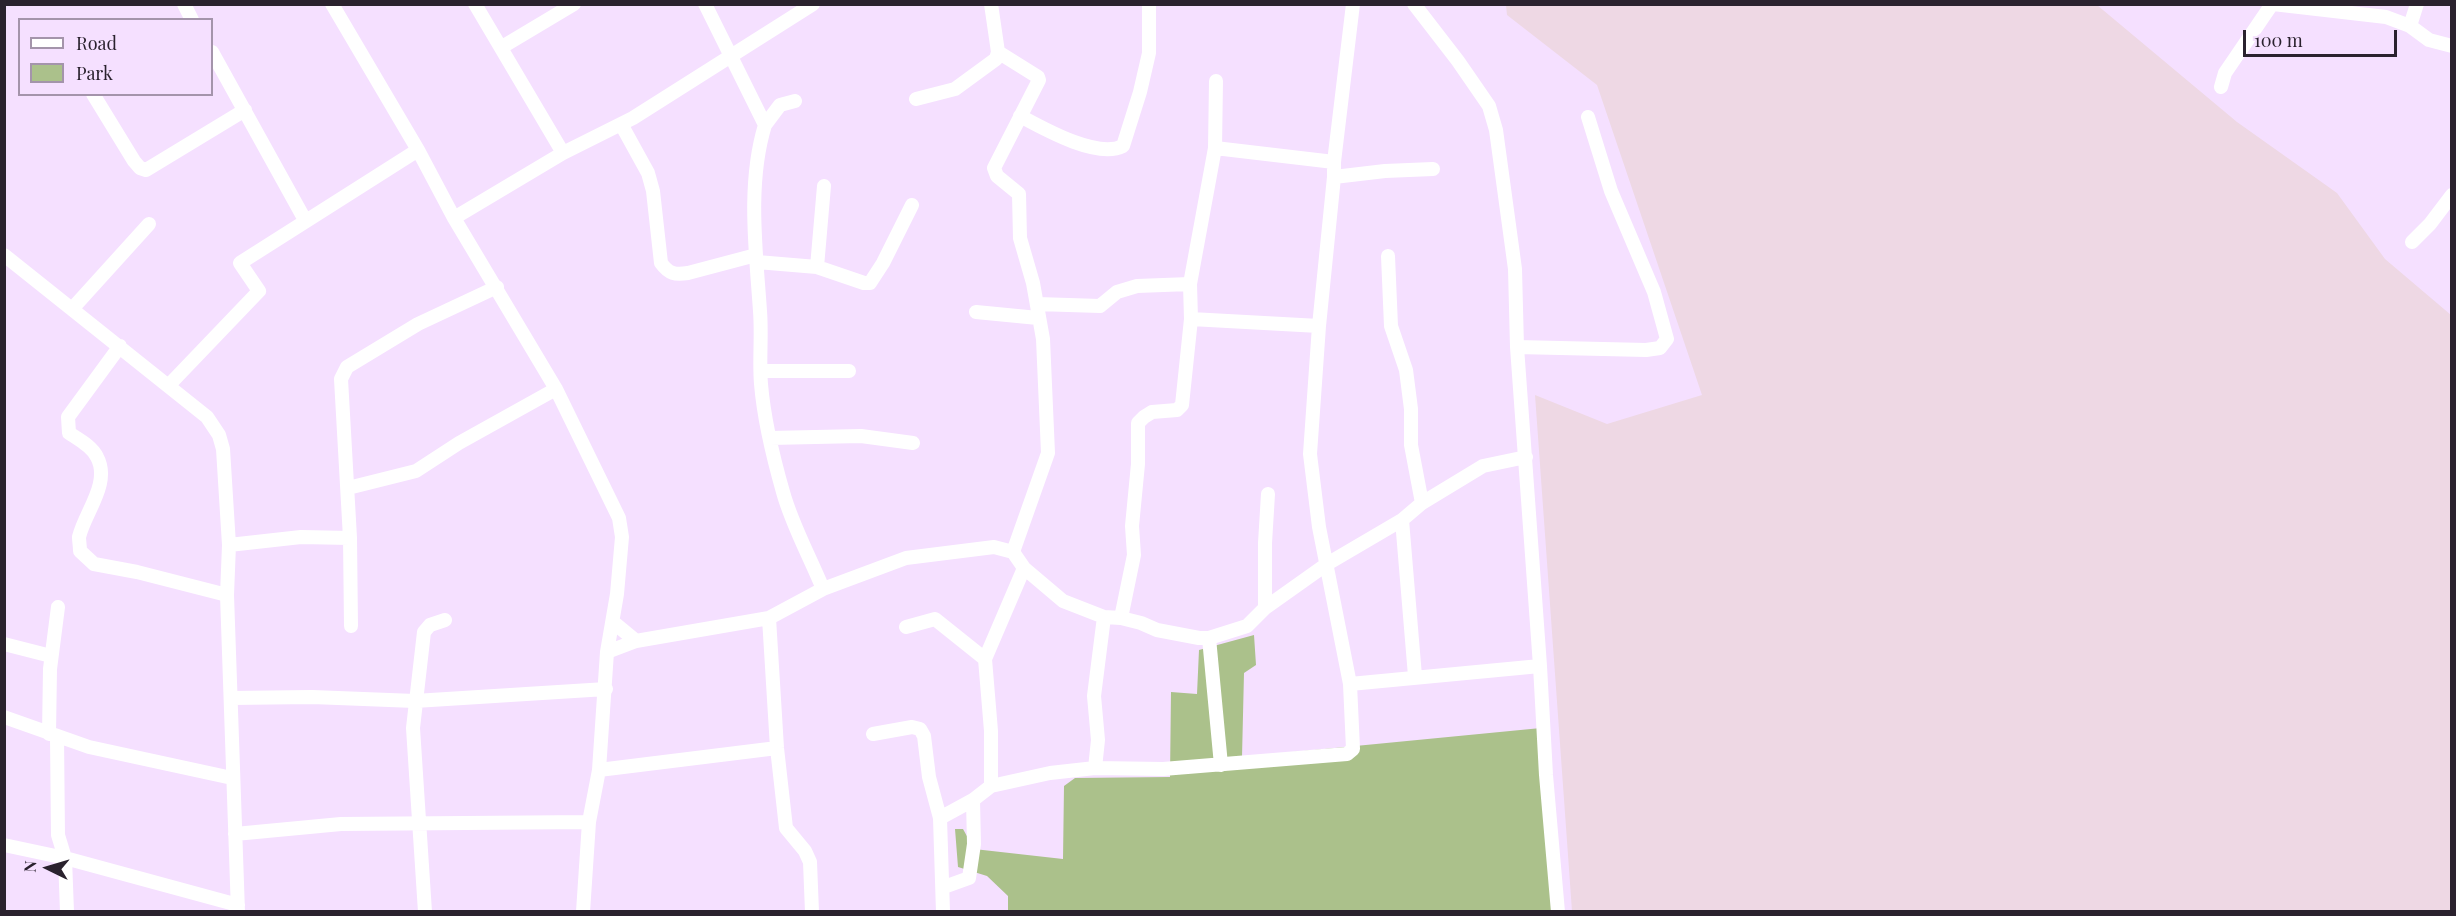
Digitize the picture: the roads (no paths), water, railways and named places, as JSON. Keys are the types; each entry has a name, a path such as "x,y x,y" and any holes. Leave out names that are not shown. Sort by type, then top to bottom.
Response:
{"street":[{"path":"184,4 191,18"},
{"path":"332,4 418,150 454,218 556,389 619,518 622,537 608,652 599,770 589,822 583,912"},
{"path":"475,4 563,153"},
{"path":"502,47 574,4"},
{"path":"705,4 765,125"},
{"path":"454,218 563,153 621,124 813,4"},
{"path":"916,99 955,89 996,59 998,52 991,4"},
{"path":"1020,116 1054,135 1103,150 1115,150 1123,146 1140,92 1149,53 1149,4"},
{"path":"940,818 973,800 991,786 1050,773 1095,768 1162,769 1221,765 1262,759 1347,754 1353,748 1350,684 1317,517 1310,454 1334,162 1353,4"},
{"path":"1414,4 1489,106 1496,130 1514,259 1517,347 1546,775 1558,912"},
{"path":"2221,87 2225,73 2272,4 2386,17 2410,26 2429,40 2451,46"},
{"path":"2374,4 2386,17"},
{"path":"2410,26 2417,4"},
{"path":"998,52 1038,77 1037,84 994,168 994,172 1019,194 1020,238 1034,283 1043,339 1048,453 1013,552"},
{"path":"213,54 305,220"},
{"path":"1120,618 1134,555 1132,526 1138,464 1138,423 1152,412 1178,410 1182,405 1191,319 1190,284 1215,148 1216,81"},
{"path":"94,96 134,161 140,168 146,170 245,110"},
{"path":"795,101 780,105 765,125 758,146 756,259 761,381 770,438 784,495 823,589"},
{"path":"1517,347 1646,350 1660,348 1667,339 1654,292 1611,191 1588,117"},
{"path":"621,124 648,173 653,191 662,263 667,271 677,275 756,259 818,267 870,283 883,263 912,205"},
{"path":"1215,148 1334,162"},
{"path":"169,385 259,291 240,263 418,150"},
{"path":"1334,177 1385,171 1433,169"},
{"path":"818,267 824,186"},
{"path":"2412,242 2430,224 2451,195"},
{"path":"72,309 149,224"},
{"path":"4,255 169,385 207,417 219,435 223,449 229,545 227,595 238,908 65,858 4,845"},
{"path":"1388,256 1391,326 1406,370 1411,409 1411,445 1422,503"},
{"path":"1037,304 1100,306 1117,292 1137,286 1190,284"},
{"path":"351,626 348,488 341,379 348,367 418,324 497,287"},
{"path":"976,312 1038,318"},
{"path":"1191,319 1319,326"},
{"path":"120,346 68,417 69,432 98,458 100,475 96,498 79,538 80,550 94,564 137,572 227,595"},
{"path":"762,371 849,371"},
{"path":"348,488 416,471 459,443 556,389"},
{"path":"770,438 861,436 913,443"},
{"path":"608,652 636,641 769,618 823,589 906,558 994,547 1013,552 1024,568 1063,601 1104,617 1120,618 1169,633 1199,639 1209,638 1247,626 1265,608 1327,564 1402,520 1422,503 1483,466 1526,457"},
{"path":"1265,608 1268,494"},
{"path":"1402,520 1415,676"},
{"path":"229,545 301,537 350,538"},
{"path":"991,786 991,731 986,659 1024,568"},
{"path":"58,607 51,656 53,735 58,835 65,858 67,912"},
{"path":"1095,768 1098,740 1094,696 1104,617"},
{"path":"769,618 777,748 786,828 805,851 810,862 812,912"},
{"path":"906,627 935,619 986,659"},
{"path":"425,912 413,728 424,632 430,625 445,620"},
{"path":"613,622 636,641"},
{"path":"1209,638 1221,765"},
{"path":"4,644 51,656"},
{"path":"1350,684 1415,676 1447,676 1540,666"},
{"path":"231,698 312,697 415,701 606,688"},
{"path":"4,717 89,747 232,778"},
{"path":"873,734 912,727 920,729 924,736 929,777 940,818 943,912"},
{"path":"599,770 777,748"},
{"path":"944,887 969,878 974,844 973,800"},
{"path":"234,834 341,824 589,822"}]}
